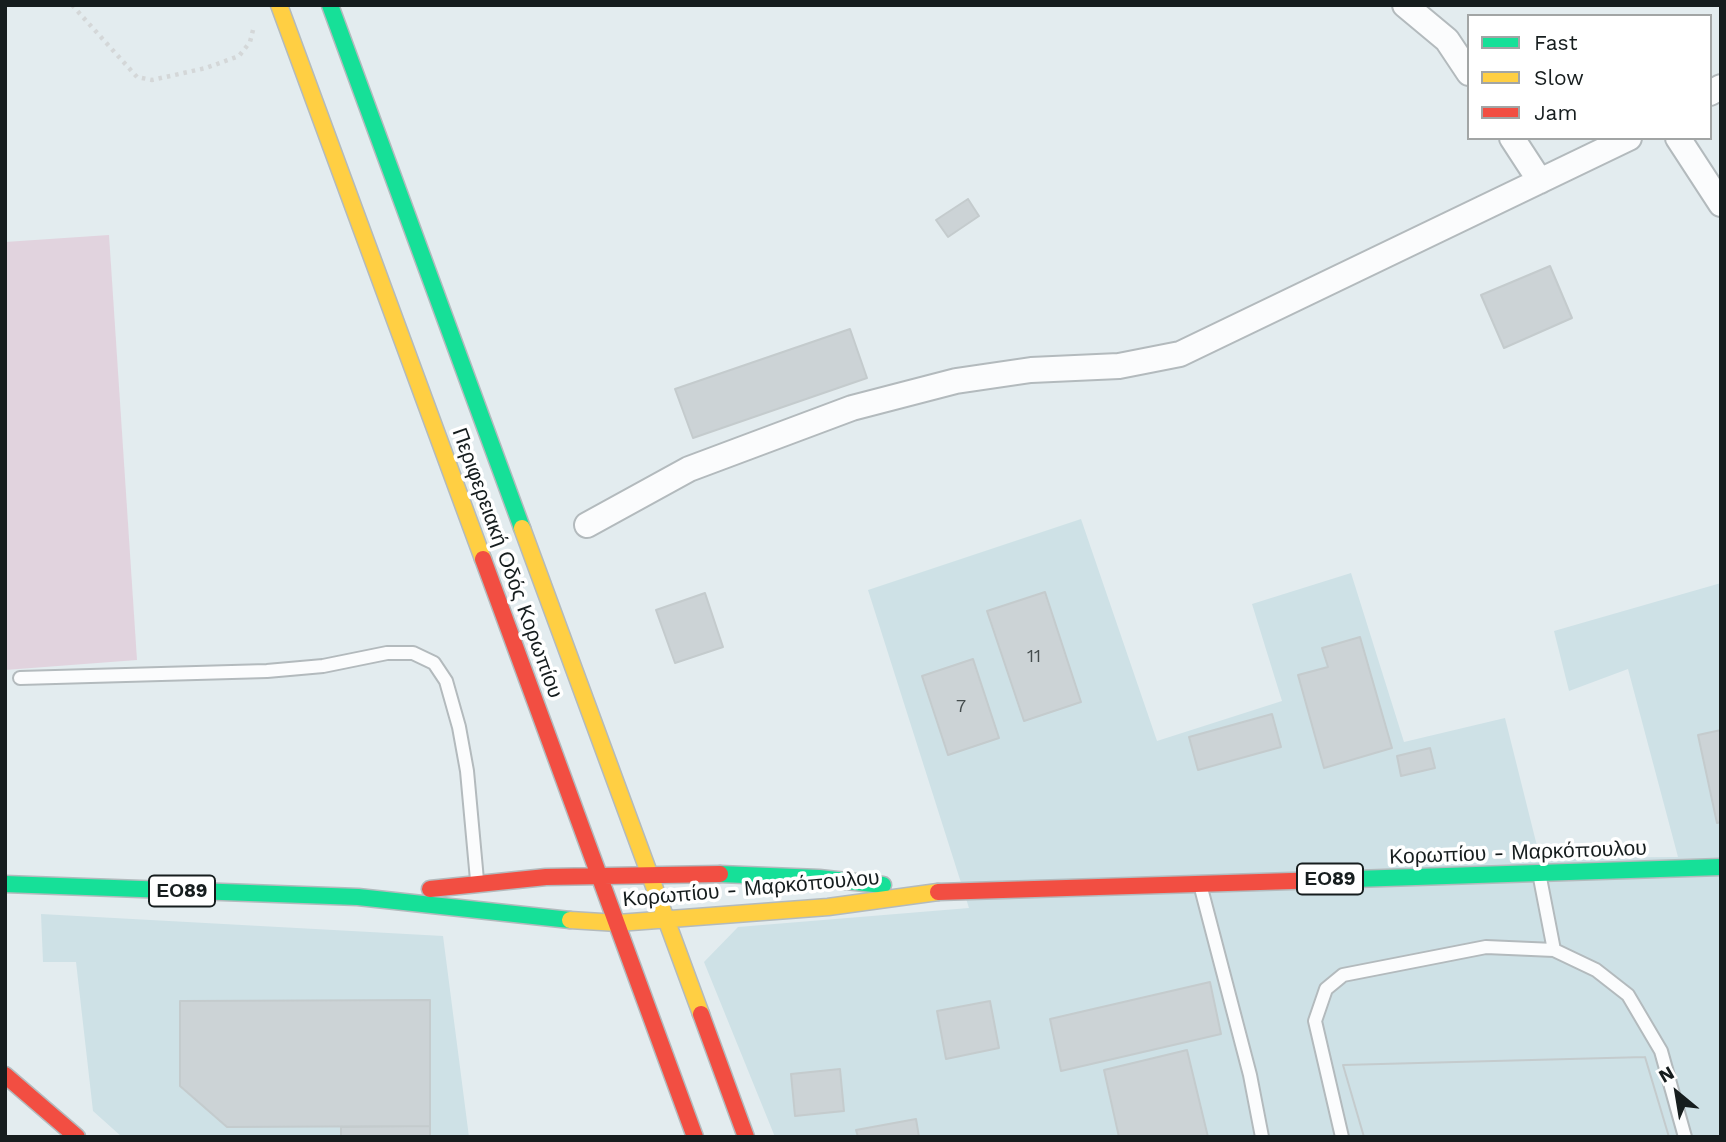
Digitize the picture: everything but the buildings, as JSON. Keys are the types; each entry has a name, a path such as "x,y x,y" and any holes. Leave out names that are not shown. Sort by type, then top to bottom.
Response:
{"main road":[{"name":"Περιφερειακή Οδός Κορωπίου","path":"279,5 695,1137"},
{"name":"Περιφερειακή Οδός Κορωπίου","path":"330,5 669,921 746,1137"},
{"name":"Κορωπίου - Μαρκόπουλου","path":"5,884 358,897 556,919 618,923 828,907 939,892 1721,867"},
{"name":"Κορωπίου - Μαρκόπουλου","path":"358,897 477,884 600,875 708,873 819,878 939,892"},
{"path":"5,1075 77,1137"}],"street":[{"path":"1405,5 1447,40 1467,70"},
{"path":"1513,140 1540,181"},
{"path":"587,525 689,469 852,408 956,381 1031,370 1119,366 1180,354 1625,140"},
{"path":"1679,140 1721,204"}],"lane":[{"path":"20,678 268,671 323,666 387,653 413,653 433,663 446,681 459,727 467,771 477,884"},
{"path":"1539,872 1554,950"},
{"path":"1200,884 1250,1075 1262,1137"},
{"path":"1342,1137 1315,1021 1326,989 1343,975 1486,947 1554,950 1596,970 1628,995 1661,1051 1685,1137"}],"path":[{"path":"72,5 137,77 152,80 206,68 239,56 250,42 252,20"}],"shaded area":[{"path":"109,235 137,660 5,670 5,242"},
{"path":"1081,519 1157,741 1282,701 1252,604 1351,573 1404,742 1505,718 1540,858 1678,857 1628,669 1569,691 1554,631 1721,583 1721,1137 775,1137 704,962 738,927 969,908 868,590"},
{"path":"41,914 443,936 469,1137 122,1137 93,1111 76,962 43,962"}],"traffic: fast":[{"path":"330,5 522,528"},
{"path":"1324,880 1721,867"},
{"path":"720,874 819,878 883,885"},
{"path":"5,884 358,897 570,920"}],"traffic: slow":[{"path":"279,5 483,559"},
{"path":"522,528 701,1014"},
{"path":"570,920 618,923 828,907 938,892"}],"traffic: jam":[{"path":"483,559 695,1137"},
{"path":"430,889 546,877 720,874"},
{"path":"938,892 1324,880"},
{"path":"701,1014 746,1137"},
{"path":"5,1075 77,1137"}]}
